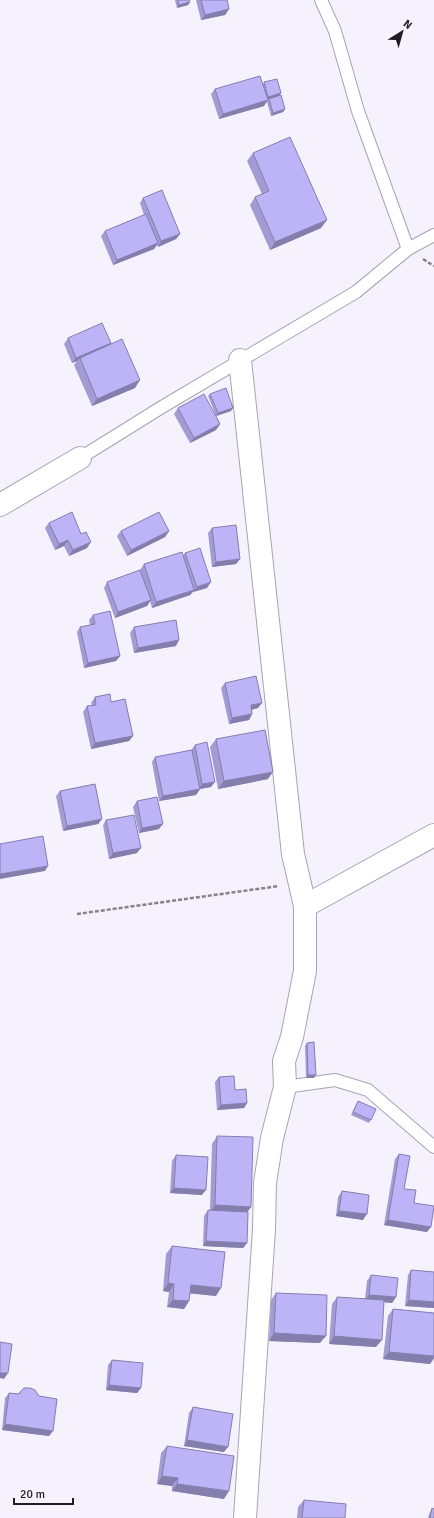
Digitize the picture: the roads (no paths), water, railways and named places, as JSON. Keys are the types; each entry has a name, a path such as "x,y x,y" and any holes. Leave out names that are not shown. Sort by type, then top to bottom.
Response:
{"street":[{"path":"240,360 294,854 305,906 306,971 292,1037 284,1061 285,1087 272,1138 265,1182 264,1229 245,1518"},
{"path":"0,505 80,458"},
{"path":"305,906 434,836"}],"lane":[{"path":"320,0 335,32 358,111 408,249"},
{"path":"80,458 240,360 356,292 408,249 434,235"},
{"path":"285,1087 335,1080 368,1090 434,1147"}]}
